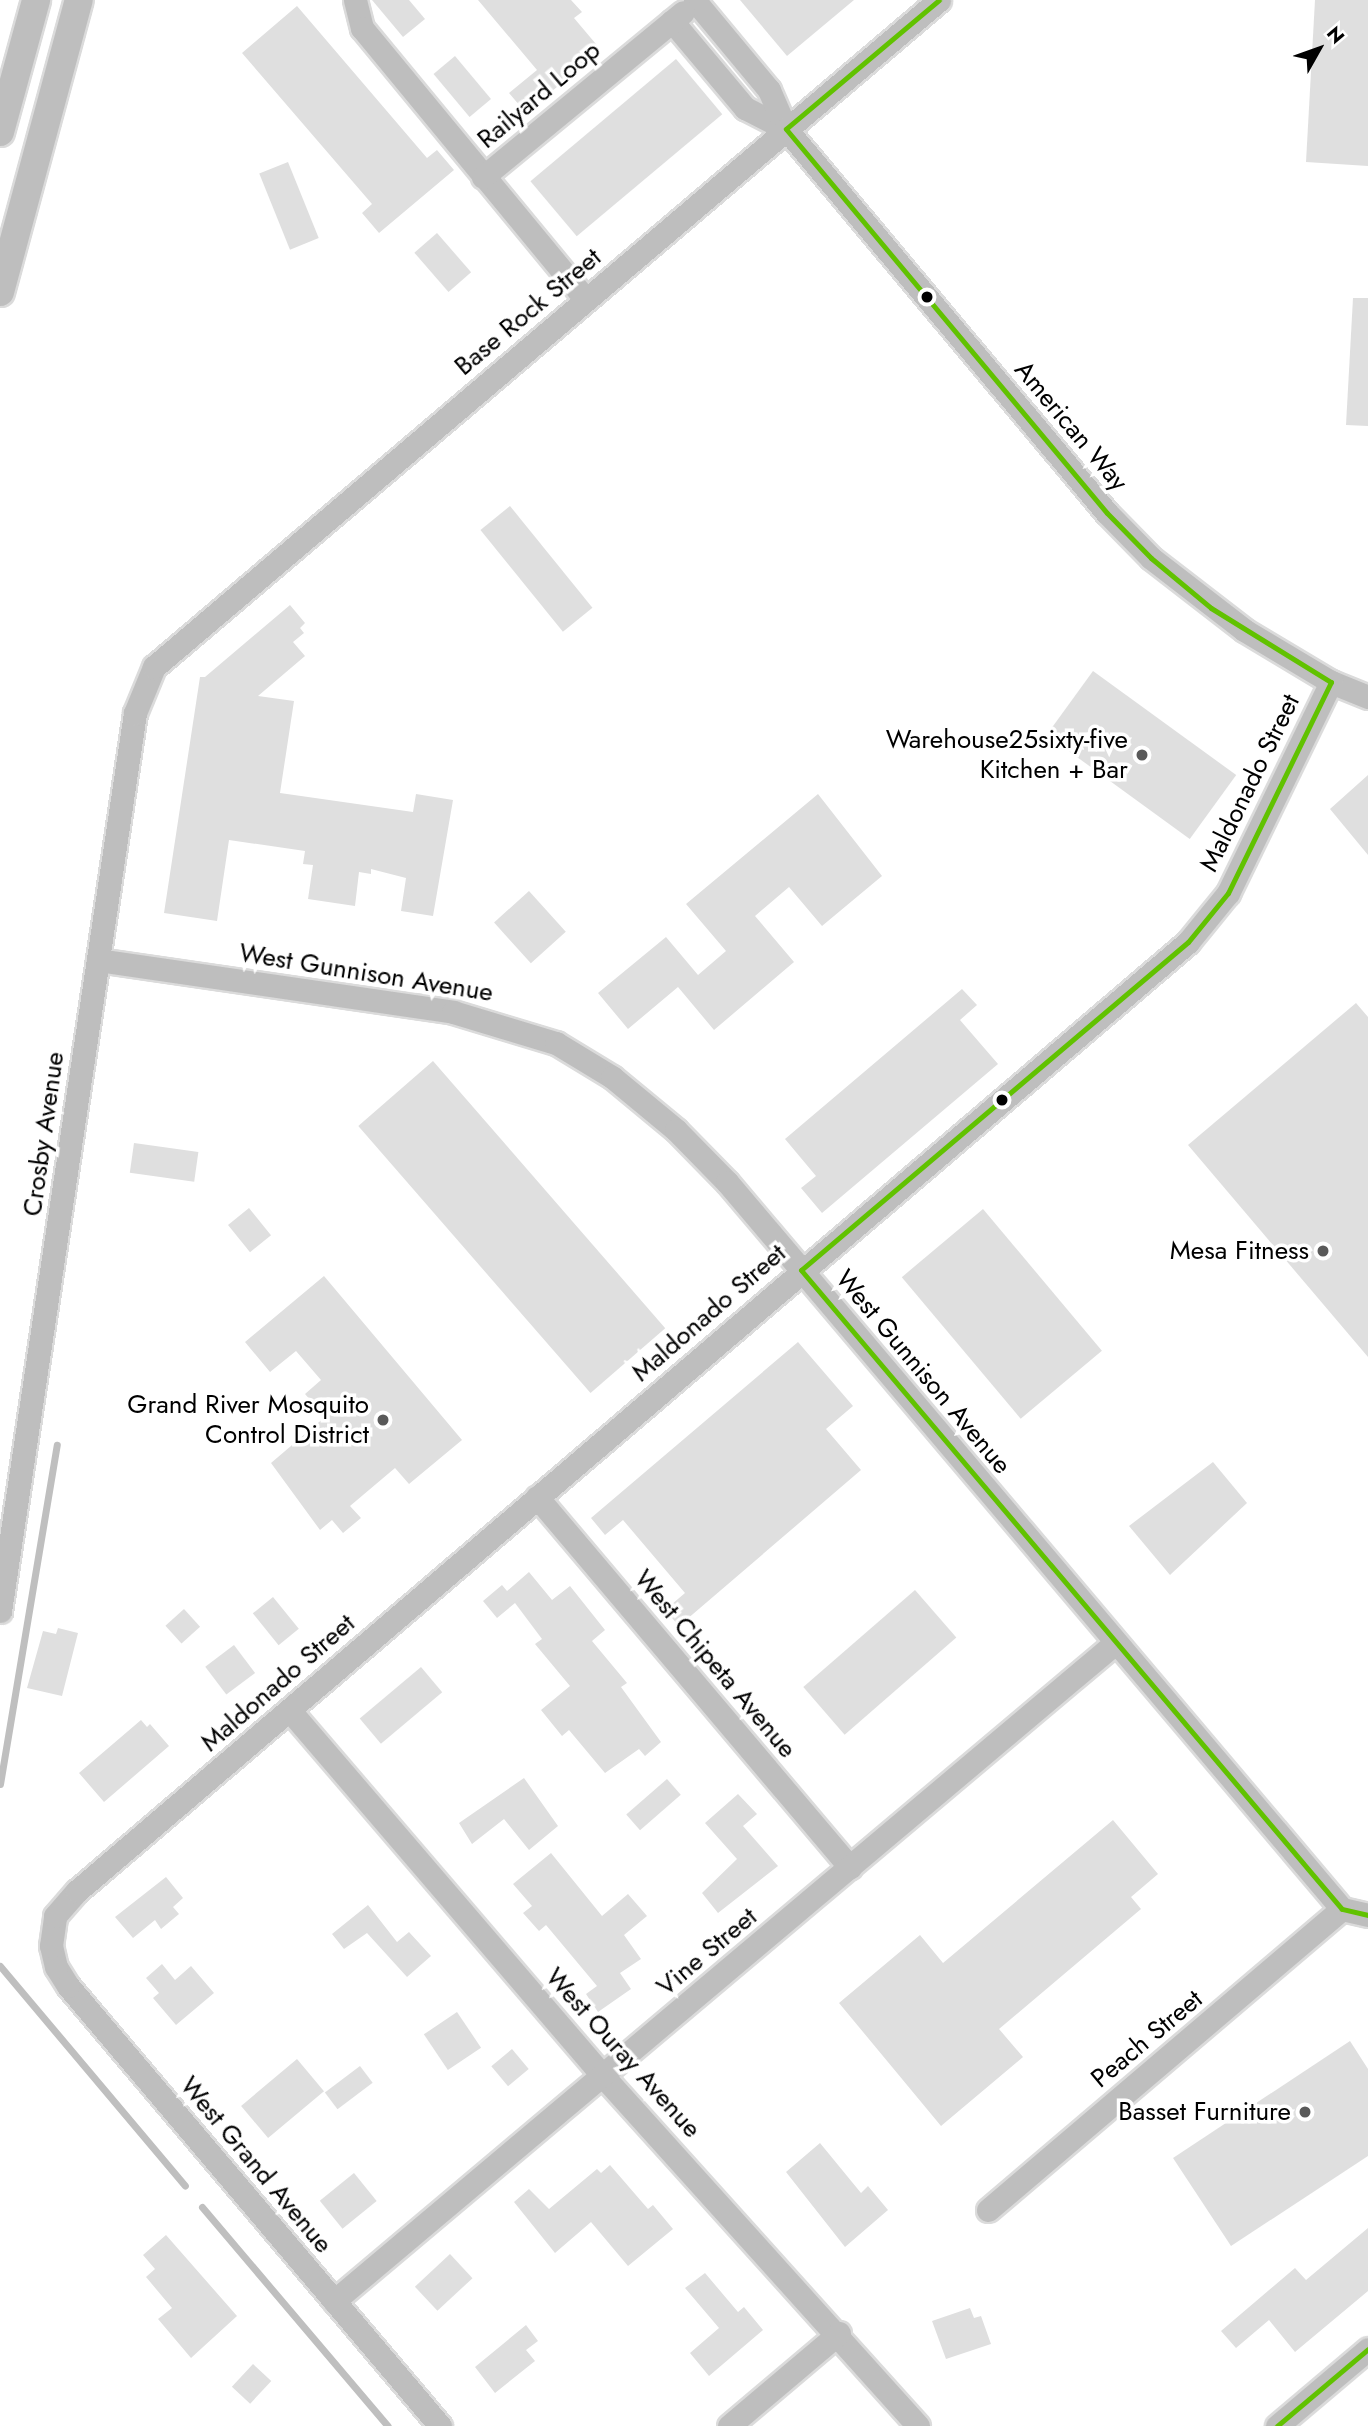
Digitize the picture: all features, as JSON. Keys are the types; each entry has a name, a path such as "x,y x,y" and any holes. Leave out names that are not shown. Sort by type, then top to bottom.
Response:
{"main road":[{"path":"0,132 37,0"},
{"path":"0,292 79,0"}],"street":[{"name":"Railyard Loop","path":"355,0 362,29 483,177 696,1 769,90 786,129"},
{"name":"Base Rock Street","path":"153,667 939,0"},
{"path":"672,21 745,108 786,129"},
{"name":"American Way","path":"786,129 1107,513 1151,558 1222,615 1331,682 1368,696"},
{"path":"483,177 586,300"},
{"name":"Crosby Avenue","path":"0,1611 135,713 153,667"},
{"name":"Maldonado Street","path":"52,1930 55,1916 70,1897 291,1712 801,1270 1188,942 1228,893 1331,682"},
{"name":"West Gunnison Avenue","path":"99,960 453,1012 556,1043 612,1077 676,1130 801,1270 1114,1644 1342,1909"},
{"name":"West Chipeta Avenue","path":"537,1497 850,1868"},
{"name":"Vine Street","path":"334,2301 1114,1644"},
{"name":"West Ouray Avenue","path":"291,1712 603,2076 839,2333 918,2426"},
{"path":"1342,1909 1368,1915"},
{"name":"Peach Street","path":"988,2210 1342,1909"},
{"name":"West Grand Avenue","path":"52,1930 56,1967 68,1986 440,2426"},
{"path":"729,2426 839,2333"},
{"path":"1278,2426 1368,2349"}],"building":[{"path":"372,0 409,0 425,19 403,37"},
{"path":"478,0 571,0 582,12 574,18 601,50 526,113 509,93 537,70"},
{"path":"740,0 854,0 787,56"},
{"path":"1315,0 1368,0 1368,166 1306,162"},
{"path":"297,6 427,158 437,150 454,170 379,233 362,213 372,204 242,53"},
{"path":"455,56 491,99 470,117 434,74"},
{"path":"676,59 722,114 577,236 530,181"},
{"path":"288,162 319,238 290,250 259,174"},
{"path":"437,233 471,272 448,292 414,253"},
{"path":"1353,298 1368,298 1368,426 1346,425"},
{"path":"510,506 592,608 563,632 480,530"},
{"path":"290,605 305,623 300,628 304,633 293,642 305,656 258,696 294,701 280,793 413,812 416,794 453,800 433,916 401,911 406,878 371,869 371,874 359,872 355,906 308,899 313,865 303,864 305,851 229,840 217,921 164,913 200,677 205,677"},
{"name":"Warehouse25sixty-five Kitchen + Bar","path":"1093,671 1236,775 1190,839 1047,735"},
{"path":"1368,775 1368,855 1330,809"},
{"path":"818,794 882,876 822,926 789,887 755,916 794,962 714,1030 678,987 628,1029 598,993 666,937 698,975 726,951 686,904"},
{"path":"529,891 566,932 531,963 494,922"},
{"path":"962,989 977,1005 960,1020 998,1064 822,1213 801,1188 816,1176 785,1139"},
{"name":"Mesa Fitness","path":"1356,1003 1368,1017 1368,1357 1188,1145"},
{"path":"433,1061 665,1328 591,1393 358,1126"},
{"path":"134,1143 198,1152 194,1182 130,1173"},
{"path":"249,1208 271,1235 250,1252 228,1225"},
{"path":"983,1209 1102,1351 1021,1419 902,1277"},
{"name":"Grand River Mosquito Control District","path":"324,1276 462,1440 409,1484 395,1468 350,1506 361,1518 343,1533 332,1520 320,1530 271,1463 325,1417 305,1394 321,1380 296,1351 270,1372 245,1342"},
{"path":"798,1342 853,1406 826,1429 861,1470 679,1626 665,1610 685,1593 623,1520 605,1535 591,1518"},
{"path":"1213,1462 1247,1503 1170,1575 1129,1526"},
{"path":"529,1572 552,1600 570,1586 605,1630 592,1641 627,1683 621,1687 661,1742 645,1756 639,1749 605,1773 569,1730 562,1736 541,1710 570,1686 535,1644 542,1639 515,1603 497,1618 483,1601 502,1585 507,1591"},
{"path":"915,1590 956,1638 845,1735 803,1687"},
{"path":"273,1597 299,1629 279,1645 253,1613"},
{"path":"184,1609 200,1627 181,1644 165,1626"},
{"path":"58,1628 78,1633 62,1696 27,1688 43,1631 56,1634"},
{"path":"234,1645 255,1673 226,1695 205,1667"},
{"path":"421,1667 442,1692 381,1744 360,1718"},
{"path":"141,1720 147,1727 150,1724 169,1746 104,1802 79,1773"},
{"path":"524,1778 558,1826 529,1850 504,1819 472,1844 459,1823"},
{"path":"667,1779 681,1795 640,1830 626,1814"},
{"path":"738,1794 757,1814 743,1826 778,1866 718,1913 702,1893 737,1859 705,1823"},
{"path":"1113,1820 1158,1874 1131,1897 1141,1909 999,2029 1023,2057 941,2126 839,2003 920,1935 943,1963"},
{"path":"551,1853 602,1916 628,1894 647,1916 624,1935 641,1959 620,1973 631,1989 598,2012 586,1994 597,1986 546,1925 539,1931 523,1913 532,1906 513,1884"},
{"path":"166,1877 183,1898 173,1907 179,1914 161,1929 155,1920 133,1938 115,1917"},
{"path":"368,1905 397,1942 409,1932 431,1956 407,1977 367,1933 344,1949 332,1934"},
{"path":"162,1964 175,1980 191,1966 214,1993 176,2025 153,1998 159,1993 146,1978"},
{"path":"457,2012 481,2048 448,2070 424,2034"},
{"name":"Basset Furniture","path":"1350,2041 1368,2069 1368,2156 1231,2246 1173,2158"},
{"path":"512,2049 529,2069 508,2086 491,2066"},
{"path":"297,2059 324,2091 268,2138 241,2106"},
{"path":"360,2066 373,2083 337,2109 325,2092"},
{"path":"820,2143 861,2193 868,2186 888,2210 845,2247 786,2172"},
{"path":"610,2165 648,2209 653,2205 673,2229 628,2266 591,2222 555,2253 514,2202 529,2189 549,2209 597,2169 601,2173"},
{"path":"354,2173 377,2201 342,2229 320,2201"},
{"path":"1368,2228 1368,2291 1295,2352 1269,2320 1236,2348 1221,2331 1295,2268 1306,2280"},
{"path":"166,2235 237,2316 191,2358 158,2319 172,2308 146,2277 155,2269 143,2255"},
{"path":"450,2254 473,2278 437,2311 415,2287"},
{"path":"705,2273 738,2312 744,2307 763,2330 709,2376 690,2353 719,2328 685,2288"},
{"path":"970,2308 974,2318 981,2316 991,2344 946,2359 932,2321"},
{"path":"526,2325 538,2341 526,2350 535,2361 495,2393 475,2367"},
{"path":"253,2364 271,2381 250,2404 232,2387"}],"waterway":[{"path":"0,1784 57,1445"},
{"path":"0,1966 185,2186"},
{"path":"202,2207 388,2426"}],"transit line":[{"path":"939,0 786,129 1107,513 1151,558 1211,608 1331,682 1228,893 1188,942 801,1270 1342,1909 1368,1915"},
{"path":"1277,2426 1368,2349"}],"place":[{"name":"Warehouse25sixty-five Kitchen + Bar","path":"1142,755"},
{"name":"Mesa Fitness","path":"1323,1251"},
{"name":"Grand River Mosquito Control District","path":"383,1420"},
{"name":"Basset Furniture","path":"1305,2112"}]}
